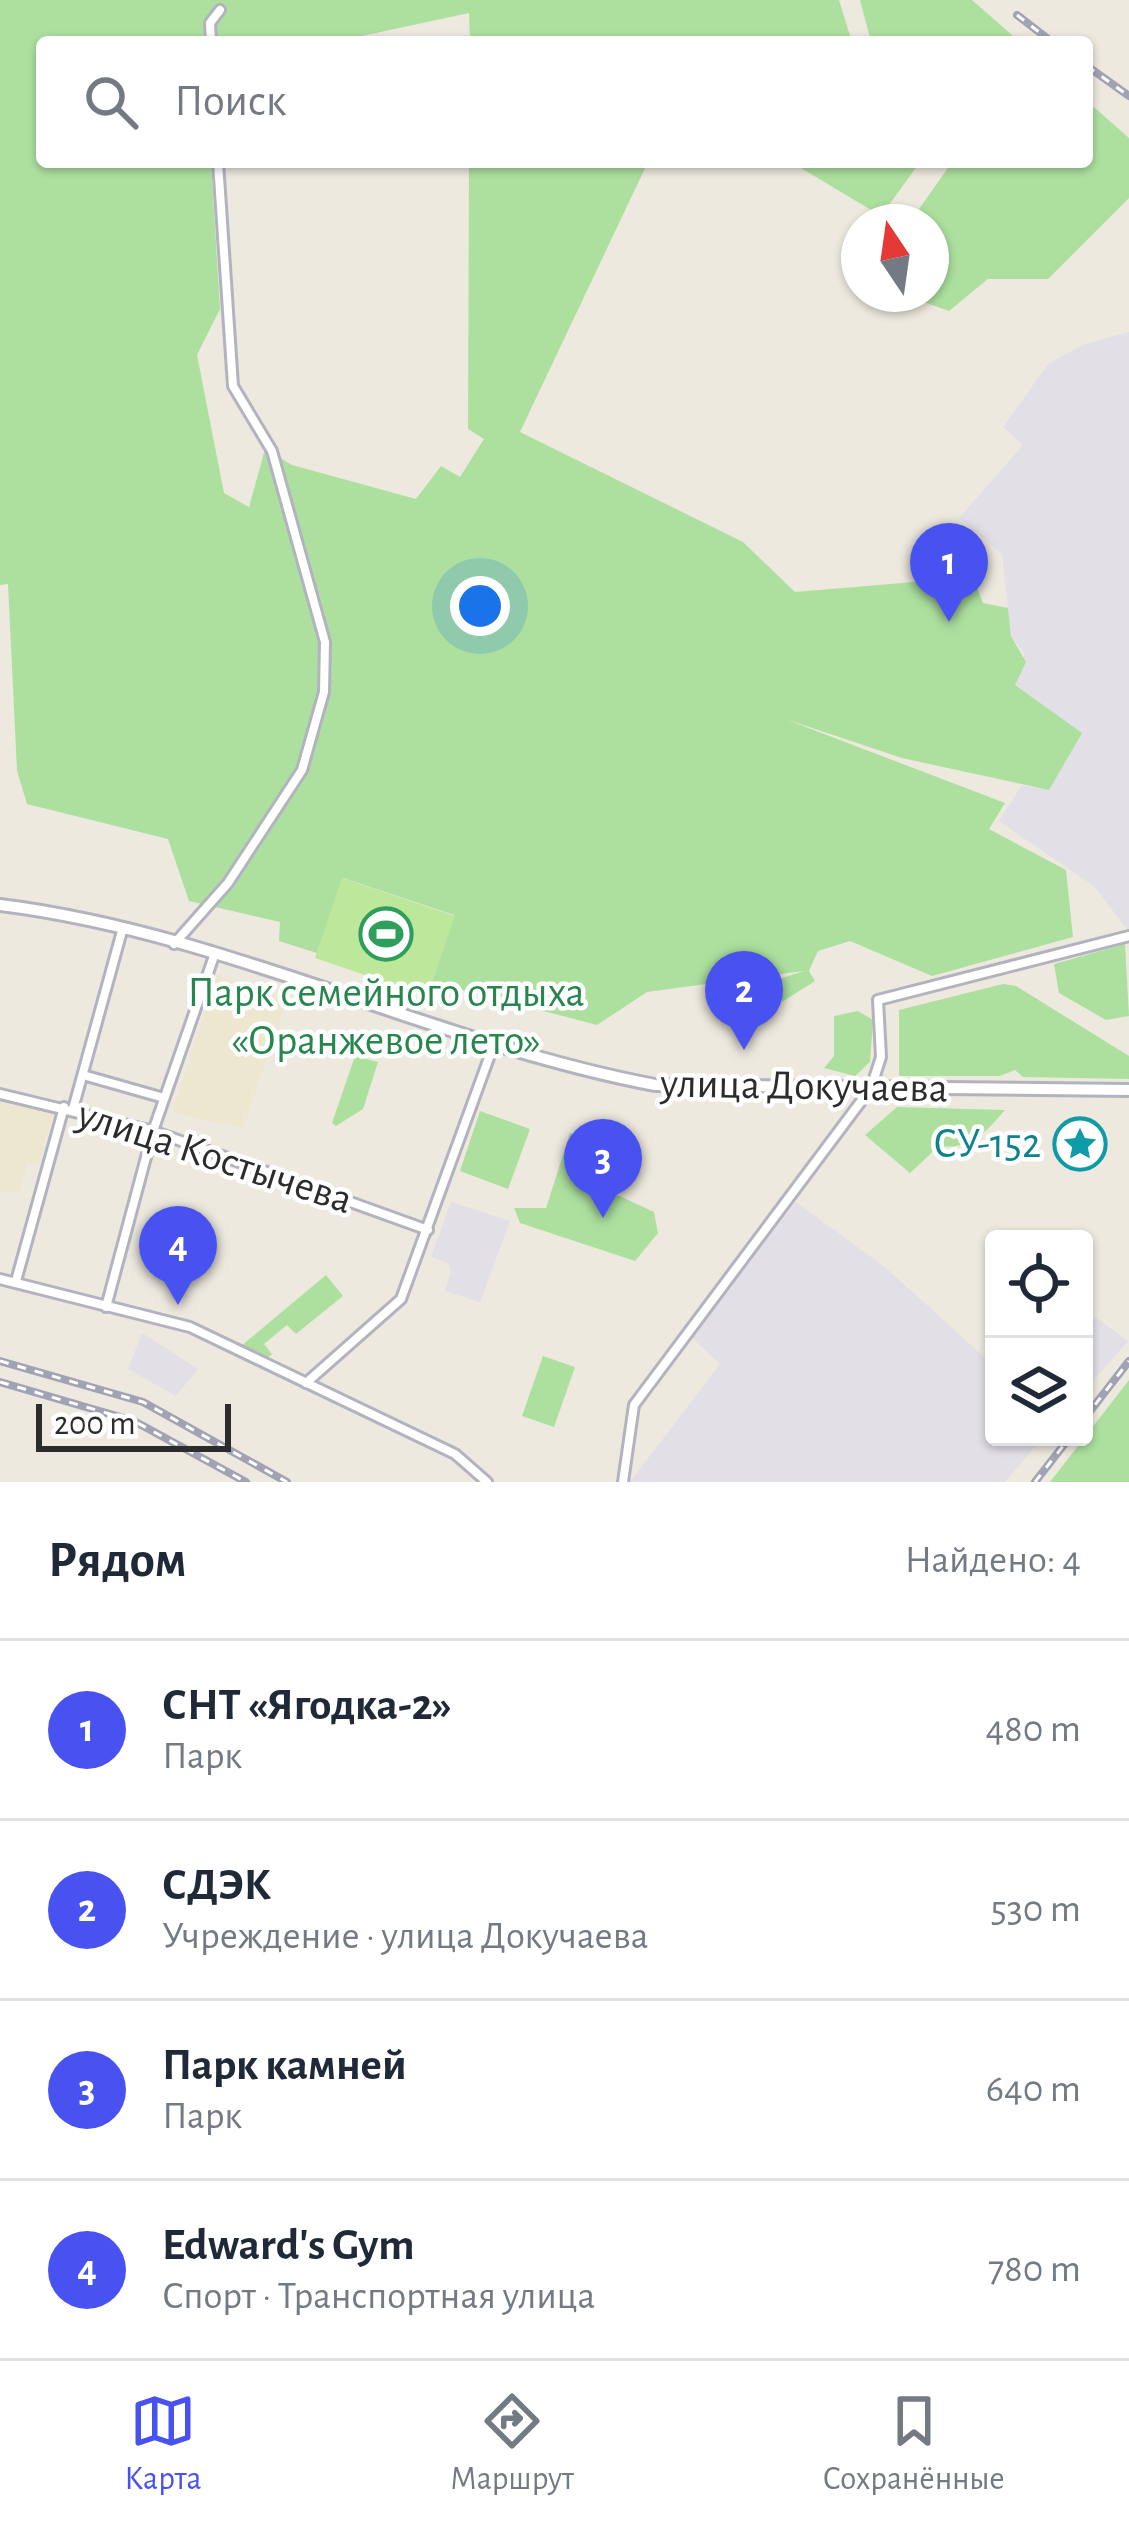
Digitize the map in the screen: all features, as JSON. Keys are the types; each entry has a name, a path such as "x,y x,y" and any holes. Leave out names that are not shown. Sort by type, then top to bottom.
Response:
{"main road":[{"name":"улица Докучаева","path":"0,905 122,931 337,989 494,1044 588,1072 655,1085 1129,1090"}],"street":[{"path":"211,36 212,19 220,10"},
{"path":"173,945 228,883 302,770 324,692 325,642 272,452 233,386 218,168"},
{"path":"16,1280 68,1108 83,1075 122,931"},
{"path":"623,1482 634,1406 871,1088 880,1057 878,1000 1129,936"},
{"path":"106,1307 153,1131 214,956"},
{"path":"306,1383 311,1373 401,1299 494,1044"},
{"path":"83,1075 164,1098"},
{"name":"улица Костычева","path":"0,1094 153,1131 428,1230"},
{"path":"0,1279 190,1327 455,1454 487,1482"}],"shaded area":[{"path":"1129,332 1129,932 1095,887 999,821 1022,785 1041,789 1082,733 1014,685 1025,654 1011,636 1002,554 959,518 1023,445 1003,427 1049,363 1085,344"},
{"path":"217,975 287,1000 243,1128 172,1113"},
{"path":"0,1102 53,1113 39,1164 27,1163 20,1193 0,1192"},
{"path":"451,1202 510,1221 480,1302 445,1291 451,1271 448,1263 431,1257"},
{"path":"796,1202 886,1268 985,1358 985,1446 1035,1446 1005,1482 630,1482 720,1364 690,1336"},
{"path":"1095,1317 1128,1341 1093,1381 1093,1338"},
{"path":"142,1333 198,1369 176,1396 128,1369"}],"green space":[{"path":"0,0 839,0 850,36 470,36 469,13 362,36 36,36 36,168 211,168 220,309 197,355 224,493 249,507 265,449 292,465 416,499 441,466 460,477 484,439 468,429 469,168 645,168 520,432 743,542 795,592 973,577 983,603 1008,608 1011,636 1026,662 1015,685 1082,733 1049,790 902,758 785,719 1005,803 989,829 1066,870 1073,937 932,976 850,941 818,951 809,971 815,981 782,1002 779,979 804,971 647,992 597,1025 432,982 454,915 343,878 317,953 279,941 280,922 189,901 168,839 27,804 17,771 8,584 0,585"},
{"path":"860,0 972,0 1013,36 869,36"},
{"path":"1093,106 1129,138 1129,198 1048,279 988,279 949,311 949,204 923,204 948,168 1093,168"},
{"path":"801,168 916,168 890,204 861,204"},
{"name":"Парк семейного отдыха «Оранжевое лето»","path":"342,878 455,916 427,996 315,958"},
{"path":"1125,944 1129,1016 1106,1020 1059,993 1054,964"},
{"path":"1003,984 1016,986 1129,1056 1129,1079 1023,1077 1015,1070 1000,1076 899,1076 899,1010"},
{"path":"858,1011 873,1020 870,1062 855,1076 824,1068 834,1056 834,1016"},
{"path":"355,1056 378,1062 363,1109 336,1126 332,1123"},
{"path":"897,1107 1005,1110 976,1138 939,1146 910,1173 865,1135"},
{"path":"480,1111 530,1129 508,1189 460,1171"},
{"path":"570,1133 607,1146 594,1184 654,1212 658,1233 635,1261 520,1223 514,1208 546,1208"},
{"path":"326,1275 343,1296 296,1334 287,1325 264,1344 272,1354 267,1358 241,1346"},
{"path":"543,1356 575,1367 554,1427 522,1416"},
{"path":"1129,1380 1129,1482 1050,1482 1078,1446 1093,1446 1093,1426"}],"railway":[{"path":"1017,15 1044,36"},
{"path":"1093,70 1129,96"},
{"path":"0,1361 143,1402 287,1482"},
{"path":"1093,1407 1129,1361"},
{"path":"0,1382 134,1421 246,1482"},
{"path":"1035,1482 1063,1446"}],"place":[{"name":"СНТ «Ягодка-2»","path":"949,622"},
{"name":"Парк семейного отдыха «Оранжевое лето»","path":"386,934"},
{"name":"СДЭК","path":"744,1050"},
{"name":"СУ-152","path":"1080,1144"},
{"name":"Парк камней","path":"603,1218"},
{"name":"Edward's Gym","path":"178,1305"}]}
